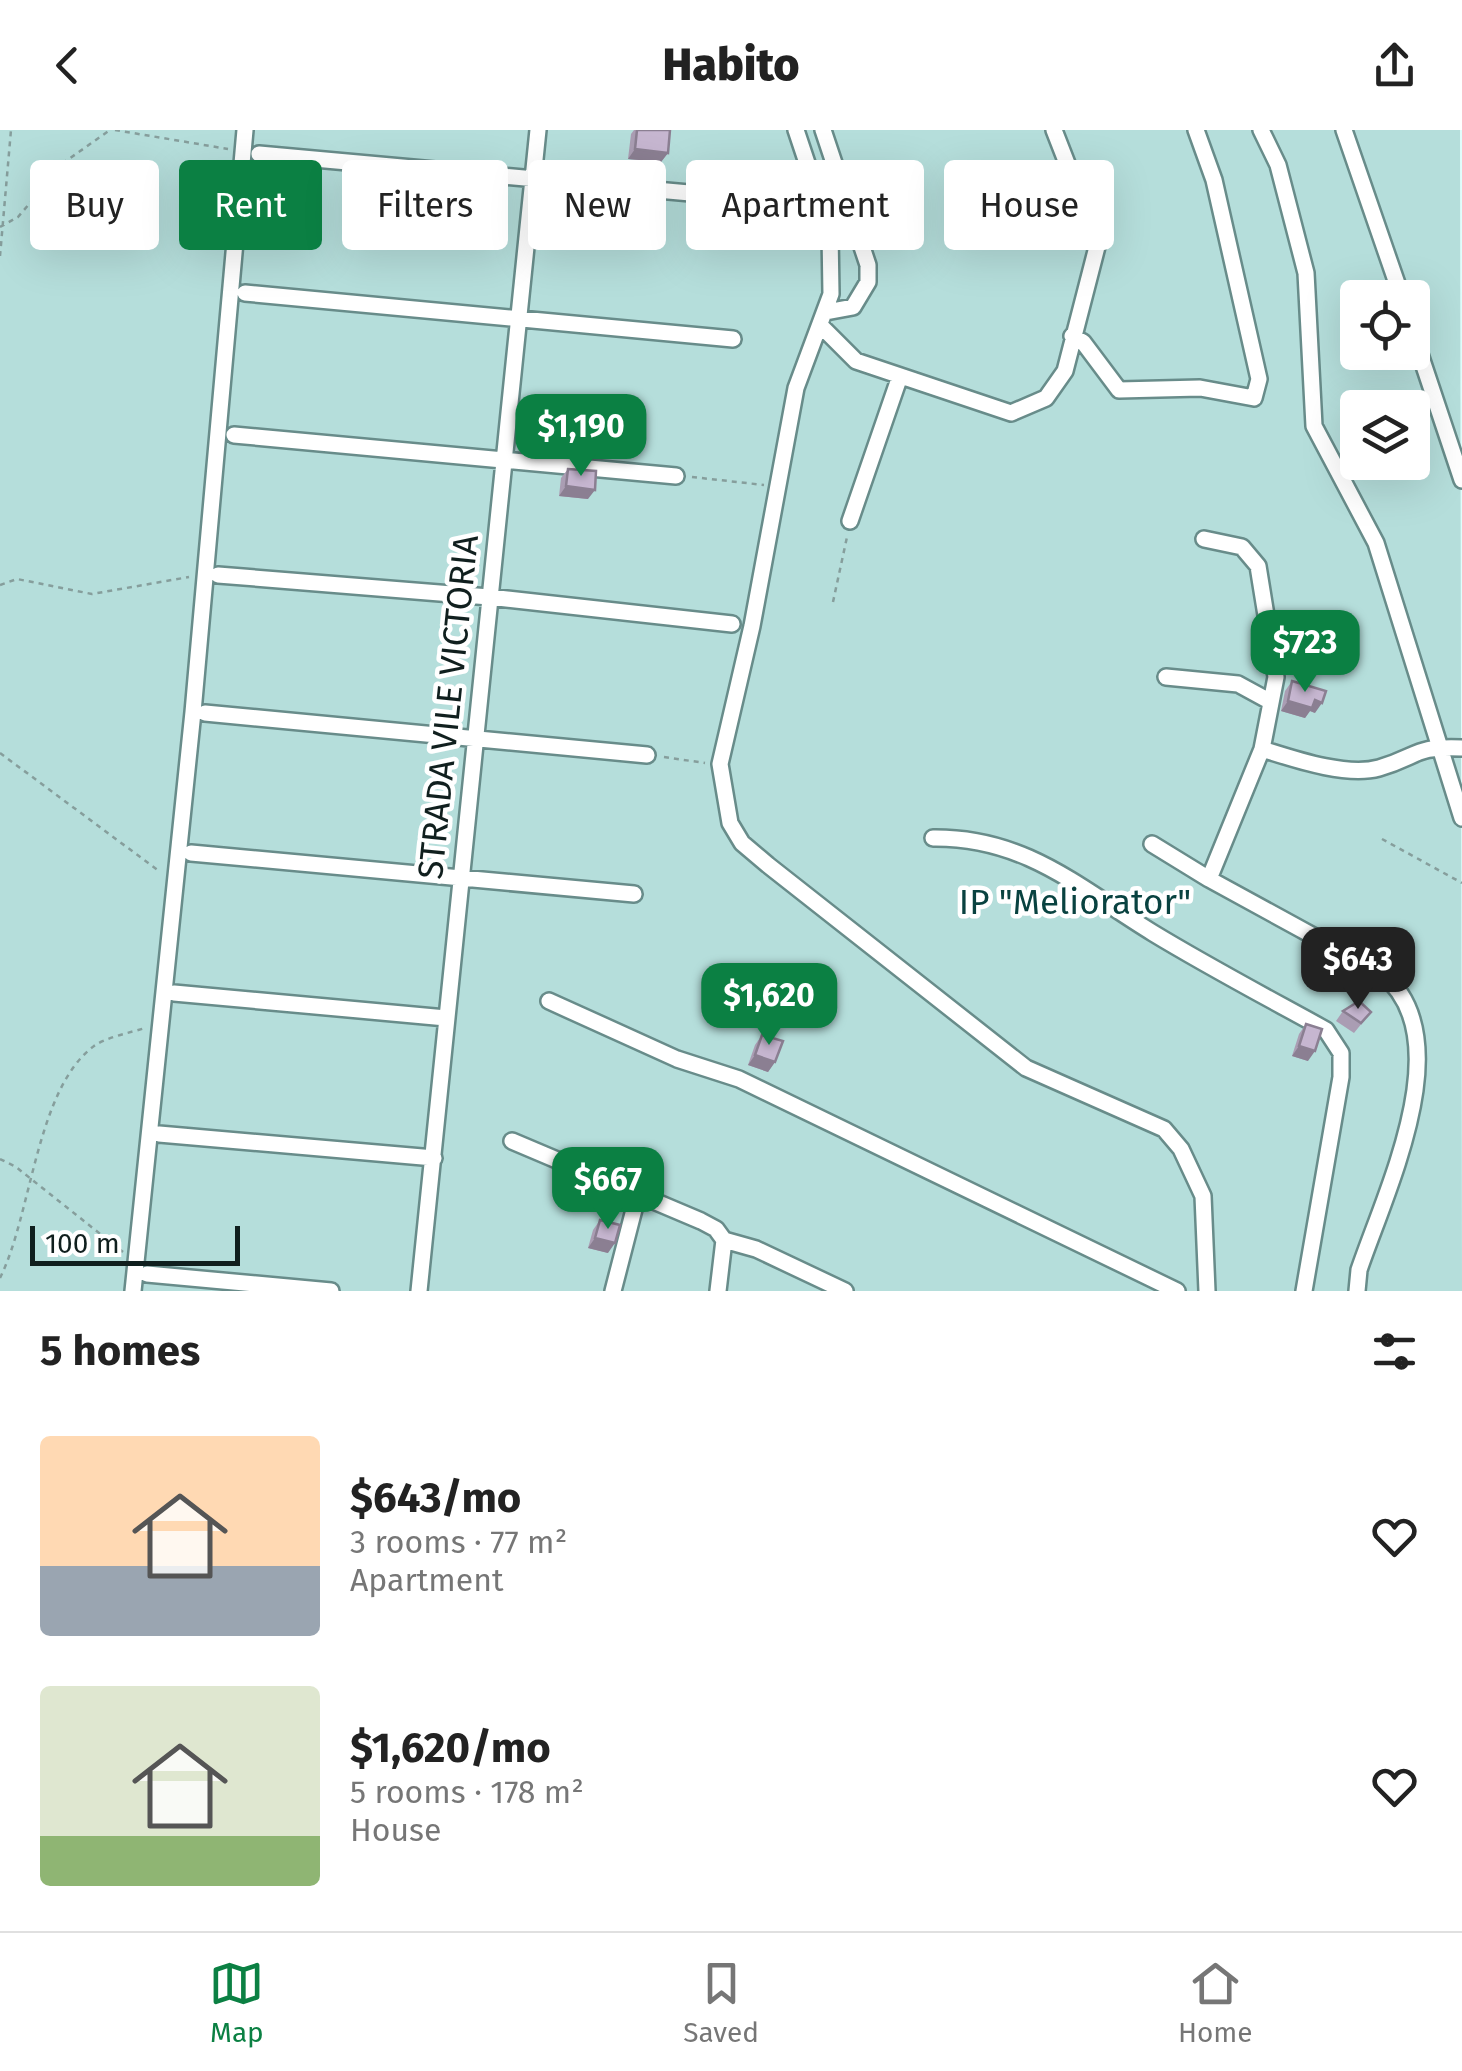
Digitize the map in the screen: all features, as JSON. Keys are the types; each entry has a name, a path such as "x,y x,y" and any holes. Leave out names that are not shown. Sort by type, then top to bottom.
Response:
{"street":[{"path":"133,1291 142,1268 161,1022 211,574 251,153 246,130"},
{"name":"STRADA VILE VICTORIA","path":"535,160 538,130"},
{"path":"796,130 807,160"},
{"path":"823,130 868,265 868,282 854,307 824,320"},
{"path":"824,320 856,361 1011,413 1046,398 1065,371 1072,336 1083,313 1098,242 1054,130"},
{"path":"1072,336 1083,342 1119,390 1200,388 1254,398 1259,379 1214,180 1196,130"},
{"path":"1261,130 1278,165 1306,273 1314,426 1376,543 1462,818"},
{"path":"1344,130 1396,280"},
{"path":"251,153 528,179"},
{"name":"STRADA VILE VICTORIA","path":"419,1291 528,222"},
{"path":"830,250 831,294 796,388 720,764 730,822 742,844 1034,1074 1164,1128 1181,1149 1204,1196 1207,1291"},
{"path":"245,293 734,339"},
{"path":"1425,370 1462,480"},
{"path":"850,521 900,376"},
{"path":"234,434 676,476"},
{"path":"1204,538 1242,547 1258,566 1276,677 1262,749 1209,879"},
{"path":"211,574 488,597 732,624"},
{"path":"1166,677 1238,684 1272,702"},
{"path":"204,713 647,755"},
{"path":"1262,749 1370,770 1438,745 1462,748"},
{"path":"933,838 1004,845 1050,866 1153,933 1326,1030 1341,1053 1340,1077 1304,1291"},
{"path":"1152,844 1381,974 1400,988 1417,1017 1421,1045 1413,1112 1359,1270 1357,1291"},
{"path":"191,852 634,894"},
{"path":"174,993 446,1018"},
{"path":"549,1001 677,1060 739,1079 1177,1291"},
{"path":"159,1134 434,1158"},
{"path":"512,1142 638,1194 716,1229 724,1240 756,1248 845,1291"},
{"path":"612,1291 638,1194"},
{"path":"718,1291 724,1240"},
{"path":"142,1268 331,1291"}],"path":[{"path":"0,256 11,130"},
{"path":"1,226 18,217 66,162 113,130 251,153"},
{"path":"676,476 778,486"},
{"path":"833,602 850,521"},
{"path":"0,585 17,579 92,594 211,574"},
{"path":"0,753 176,884"},
{"path":"647,755 720,764"},
{"path":"1382,839 1462,883"},
{"path":"0,1278 12,1255 30,1178 66,1074 96,1044 161,1022"},
{"path":"0,1159 30,1178 142,1268"}],"green space":[{"name":"IP \"Meliorator\"","path":"0,130 1460,130 1462,1291 0,1291"}],"building":[{"path":"637,130 670,130 668,153 635,149"},
{"path":"568,469 596,471 595,490 566,486"},
{"path":"1292,681 1326,691 1322,703 1315,700 1312,708 1288,701"},
{"path":"1359,1001 1371,1012 1361,1023 1343,1011"},
{"path":"1306,1024 1322,1029 1315,1051 1299,1046"},
{"path":"762,1035 783,1041 775,1062 755,1055"},
{"path":"600,1220 620,1225 615,1243 595,1238"}]}
